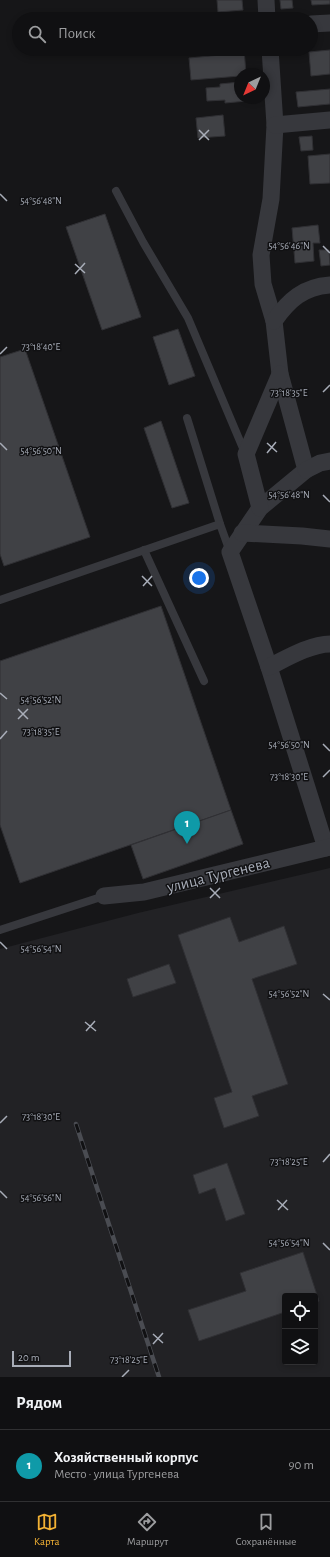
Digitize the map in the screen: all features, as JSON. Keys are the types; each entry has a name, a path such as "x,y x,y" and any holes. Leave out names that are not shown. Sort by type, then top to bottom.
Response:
{"street":[{"path":"266,0 267,12"},
{"path":"318,24 330,23"},
{"path":"271,56 276,125 271,199 261,255 263,284 274,321 280,374 306,470"},
{"path":"276,125 330,120"},
{"path":"274,321 285,306 299,294 317,286 330,285"},
{"path":"260,508 246,454 280,374"},
{"path":"328,847 230,552 260,508 306,470 320,463 330,461"},
{"path":"242,533 330,539"},
{"path":"269,667 289,656 322,644 330,644"},
{"name":"улица Тургенева","path":"104,896 144,892 328,847"}],"lane":[{"path":"116,191 143,242 188,318 246,454"},
{"path":"187,418 230,552"},
{"path":"0,600 220,524"},
{"path":"144,550 204,681"},
{"path":"0,930 104,896"}],"shaded area":[{"path":"330,868 330,1377 0,1377 0,949 138,913"}],"building":[{"path":"217,0 242,0 243,10 218,12"},
{"path":"280,0 292,0 293,8 281,9"},
{"path":"311,0 330,0 330,4 312,5"},
{"path":"330,50 330,74 311,76 309,56 318,56 318,51"},
{"path":"210,56 245,56 246,68 234,68 234,76 191,80 189,58"},
{"path":"234,83 234,102 225,103 225,100 207,101 206,88 220,87 220,84"},
{"path":"330,89 330,104 298,107 296,92"},
{"path":"223,115 225,136 198,138 196,118"},
{"path":"312,136 313,150 301,151 299,137"},
{"path":"330,154 330,183 310,184 308,156"},
{"path":"105,214 141,317 102,330 66,227"},
{"path":"318,225 320,243 313,243 314,261 295,263 292,228"},
{"path":"319,250 329,250 330,265 321,266"},
{"path":"178,329 195,376 169,385 153,337"},
{"path":"25,349 90,537 4,566 0,554 0,357"},
{"path":"161,421 189,503 172,508 144,428"},
{"path":"161,606 231,810 20,883 0,825 0,661"},
{"path":"231,810 243,844 143,879 131,845"},
{"path":"230,917 239,942 284,926 297,964 252,979 288,1084 252,1096 259,1116 224,1128 214,1098 232,1092 178,935"},
{"path":"169,964 176,983 133,997 127,979"},
{"path":"227,1163 245,1214 226,1221 215,1188 199,1194 193,1175"},
{"path":"303,1252 316,1293 282,1293 282,1313 199,1341 188,1310 246,1291 240,1273"}],"railway":[{"path":"76,1124 159,1377"}],"place":[{"name":"Хозяйственный корпус","path":"187,844"}]}
